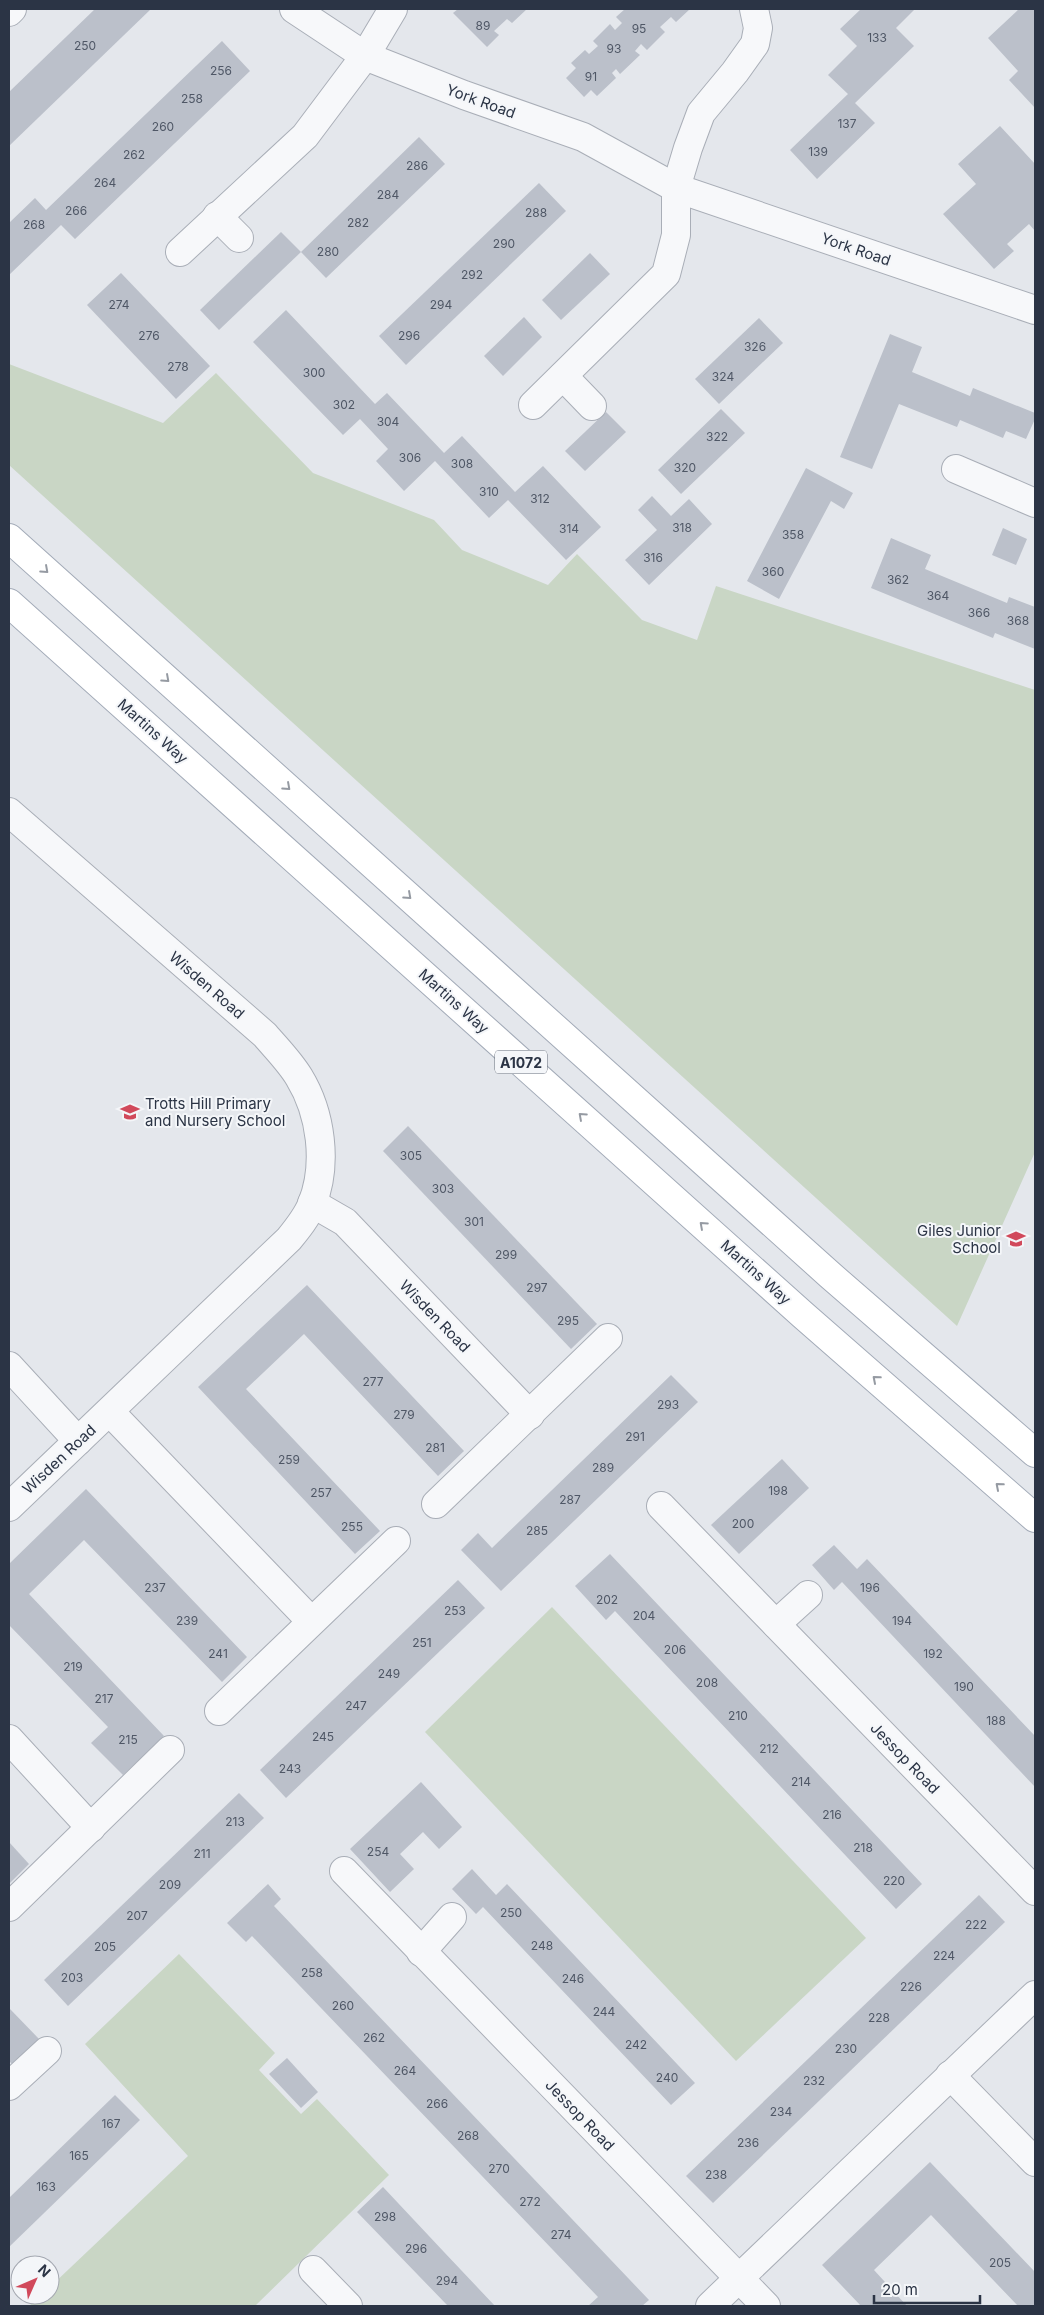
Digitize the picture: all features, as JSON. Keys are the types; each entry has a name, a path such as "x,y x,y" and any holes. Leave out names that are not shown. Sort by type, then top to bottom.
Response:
{"main road":[{"name":"A1072","path":"9,538 822,1268 1035,1453"},
{"name":"Martins Way","path":"9,603 796,1308 1035,1518"}],"street":[{"path":"9,12 12,9"},
{"name":"York Road","path":"294,9 366,56 464,95 584,137 676,188 1035,310"},
{"path":"180,252 305,136 366,56 393,9"},
{"path":"533,405 666,274 676,235 676,188 701,113 735,72 755,44 758,28 754,9"},
{"path":"217,216 239,238"},
{"path":"563,376 592,406"},
{"path":"956,469 1034,499"},
{"name":"Wisden Road","path":"9,812 265,1036 286,1058 300,1078 313,1107 319,1129 320,1177 312,1203 302,1222 288,1239 9,1507"},
{"name":"Wisden Road","path":"312,1203 345,1222 530,1416"},
{"path":"436,1504 530,1416 608,1338"},
{"path":"9,1366 78,1441"},
{"path":"110,1412 310,1621"},
{"name":"Jessop Road","path":"661,1506 1035,1891"},
{"path":"219,1711 310,1621 396,1541"},
{"path":"776,1624 808,1595"},
{"path":"9,1739 91,1828"},
{"path":"9,1907 170,1750"},
{"name":"Jessop Road","path":"344,1871 766,2306"},
{"path":"421,1952 452,1917"},
{"path":"710,2306 1035,1995"},
{"path":"9,2086 47,2051"},
{"path":"950,2076 1035,2162"},
{"path":"314,2270 348,2306"}],"green space":[{"path":"9,364 163,423 216,373 313,473 434,520 462,550 548,585 577,554 642,620 697,640 716,586 1035,690 1035,1152 957,1326 9,465"},
{"path":"552,1607 866,1938 736,2061 425,1732"},
{"path":"179,1954 275,2053 259,2070 301,2114 317,2099 389,2175 255,2306 29,2306 60,2305 60,2278 188,2156 85,2044"}],"building":[{"path":"95,9 151,9 9,146 9,92"},
{"path":"458,9 527,9 512,23 507,19 494,31 499,35 487,47 453,13"},
{"path":"625,9 690,9 676,22 671,17 660,27 665,32 647,50 641,44 635,51 640,55 620,74 616,69 612,73 616,78 597,96 591,90 584,97 566,78 576,68 571,63 585,50 589,54 598,46 593,41 610,24 615,30 622,23 616,17"},
{"path":"861,9 915,9 896,28 914,46 855,103 875,123 817,179 790,150 848,94 828,75 857,46 840,29"},
{"path":"1019,9 1035,9 1035,108 1009,80 1018,71 988,38"},
{"path":"222,41 250,71 75,239 61,225 9,275 9,223 35,198 46,210"},
{"path":"1000,126 1035,164 1035,231 1029,224 1007,244 1014,251 994,269 943,214 976,184 958,164"},
{"path":"419,137 445,164 326,278 301,252"},
{"path":"539,183 566,211 406,365 379,336"},
{"path":"281,232 301,252 219,330 200,310"},
{"path":"590,253 610,274 561,320 542,300"},
{"path":"121,273 210,366 176,399 87,305"},
{"path":"286,310 375,404 387,393 444,453 462,436 515,492 543,466 601,527 566,560 508,500 489,518 435,461 404,491 376,461 388,449 360,419 343,435 253,342"},
{"path":"524,317 542,337 503,376 484,356"},
{"path":"759,318 783,343 719,404 695,379"},
{"path":"890,334 922,347 912,372 970,396 973,388 1035,413 1035,419 1026,439 1006,431 1003,438 960,420 957,427 899,404 872,469 840,457"},
{"path":"721,409 745,433 681,494 658,470"},
{"path":"606,412 626,432 585,471 565,451"},
{"path":"806,468 853,493 844,509 831,501 779,599 747,581"},
{"path":"652,496 671,516 689,499 712,524 649,585 625,560 657,530 638,510"},
{"path":"1003,528 1027,539 1016,565 992,555"},
{"path":"891,538 931,555 925,569 1007,603 1009,597 1035,607 1035,649 995,633 993,638 871,588"},
{"path":"408,1126 597,1324 571,1349 383,1151"},
{"path":"307,1285 464,1451 438,1476 304,1334 246,1389 380,1531 355,1554 198,1387"},
{"path":"671,1375 698,1402 501,1591 461,1550 478,1533 492,1548"},
{"path":"782,1459 809,1488 739,1554 711,1525"},
{"path":"86,1489 247,1657 222,1682 84,1540 29,1594 164,1736 123,1775 91,1743 108,1727 9,1625 9,1564"},
{"path":"834,1545 857,1569 867,1559 1035,1736 1035,1787 842,1582 834,1590 812,1565"},
{"path":"610,1554 922,1884 896,1909 615,1611 606,1620 575,1586"},
{"path":"458,1580 485,1608 286,1798 260,1770"},
{"path":"421,1782 462,1827 439,1849 423,1832 400,1854 414,1869 390,1892 350,1849"},
{"path":"239,1793 264,1818 68,2006 44,1980"},
{"path":"9,1842 29,1864 9,1884"},
{"path":"472,1869 496,1895 507,1884 695,2083 671,2105 483,1907 476,1914 452,1889"},
{"path":"268,1884 281,1899 274,1906 649,2300 642,2306 588,2306 598,2297 252,1936 246,1942 227,1923"},
{"path":"979,1895 1005,1922 713,2203 686,2176"},
{"path":"9,2008 40,2040 13,2065 9,2061"},
{"path":"287,2058 318,2092 301,2108 269,2074"},
{"path":"115,2095 140,2120 9,2247 9,2198"},
{"path":"930,2162 1035,2272 1035,2306 1018,2306 931,2215 874,2270 907,2306 861,2306 822,2265"},
{"path":"383,2187 495,2306 448,2306 357,2212"}],"place":[{"name":"Trotts Hill Primary and Nursery School","path":"130,1112"},
{"name":"Giles Junior School","path":"1016,1239"}]}
